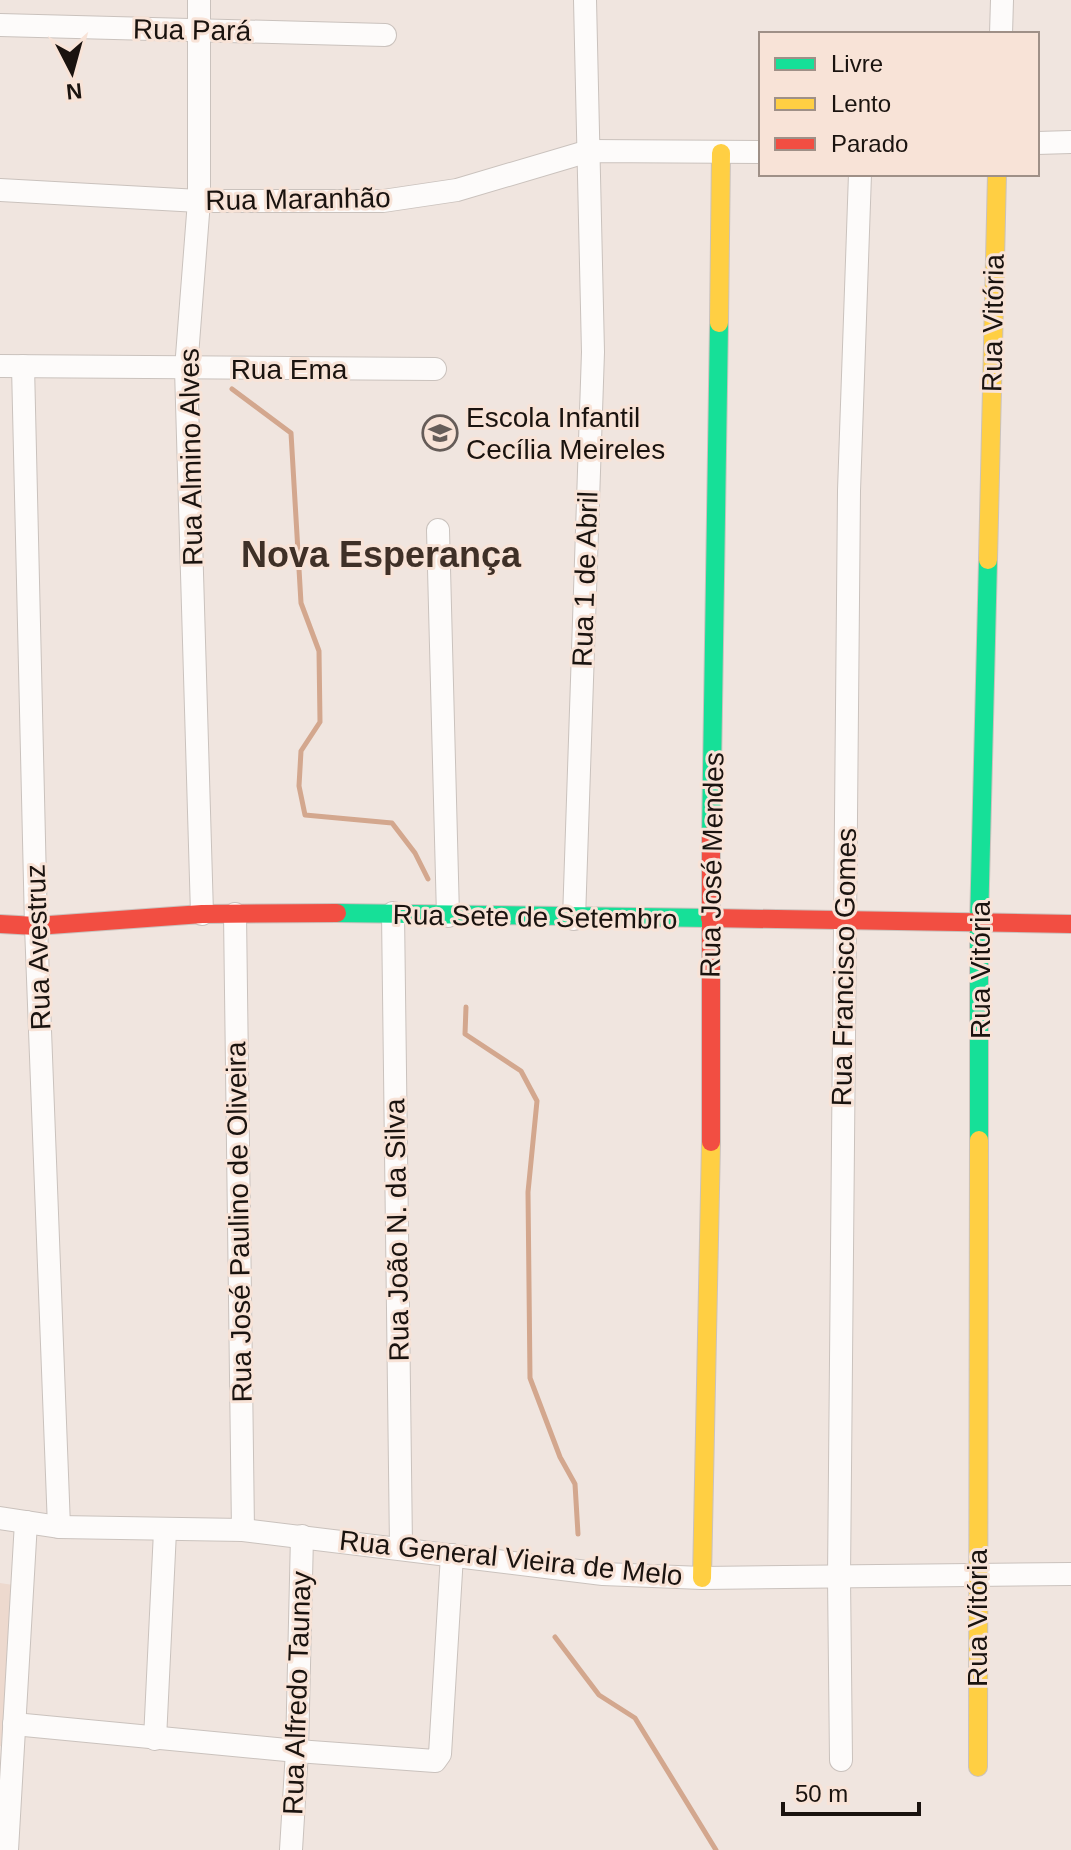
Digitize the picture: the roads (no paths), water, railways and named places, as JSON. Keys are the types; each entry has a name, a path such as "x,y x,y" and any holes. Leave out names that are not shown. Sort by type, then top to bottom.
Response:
{"street":[{"name":"Rua Almino Alves","path":"199,0 199,201 186,369 202,914"},
{"name":"Rua 1 de Abril","path":"574,919 593,352 585,0"},
{"path":"1001,32 1002,0"},
{"name":"Rua Pará","path":"0,25 385,35"},
{"path":"1039,143 1071,142"},
{"name":"Rua Maranhão","path":"0,190 199,201 383,201 457,190 589,151 759,152"},
{"name":"Rua José Mendes","path":"702,1578 711,1142 710,921 721,153"},
{"name":"Rua Francisco Gomes","path":"841,1760 839,1578 849,491 860,176"},
{"name":"Rua Vitória","path":"978,1767 979,924 997,176"},
{"name":"Rua Ema","path":"0,366 435,369"},
{"name":"Rua Avestruz","path":"23,366 36,926 59,1527"},
{"path":"438,530 448,916"},
{"name":"Rua Sete de Setembro","path":"0,924 36,926 202,914 393,913 574,919 1071,924"},
{"name":"Rua João N. da Silva","path":"393,913 401,1547"},
{"name":"Rua José Paulino de Oliveira","path":"235,914 243,1530"},
{"name":"Rua General Vieira de Melo","path":"0,1518 59,1527 243,1530 603,1574 839,1578 977,1573 1071,1574"},
{"path":"7,1850 26,1522"},
{"path":"155,1739 165,1531"},
{"name":"Rua Alfredo Taunay","path":"291,1850 297,1751 302,1536"},
{"path":"14,1724 155,1739 435,1761 440,1754 452,1555"}],"waterway":[{"path":"232,389 291,433 301,603 319,651 320,722 301,751 299,786 305,815 392,823 415,853 428,879"},
{"path":"466,1007 465,1034 521,1071 537,1101 528,1192 530,1378 560,1457 575,1484 578,1534"},
{"path":"555,1637 599,1695 635,1718 716,1850"}],"place":[{"name":"Escola Infantil Cecília Meireles","path":"440,433"}],"district":[{"name":"Nova Esperança","path":"381,554"}]}
